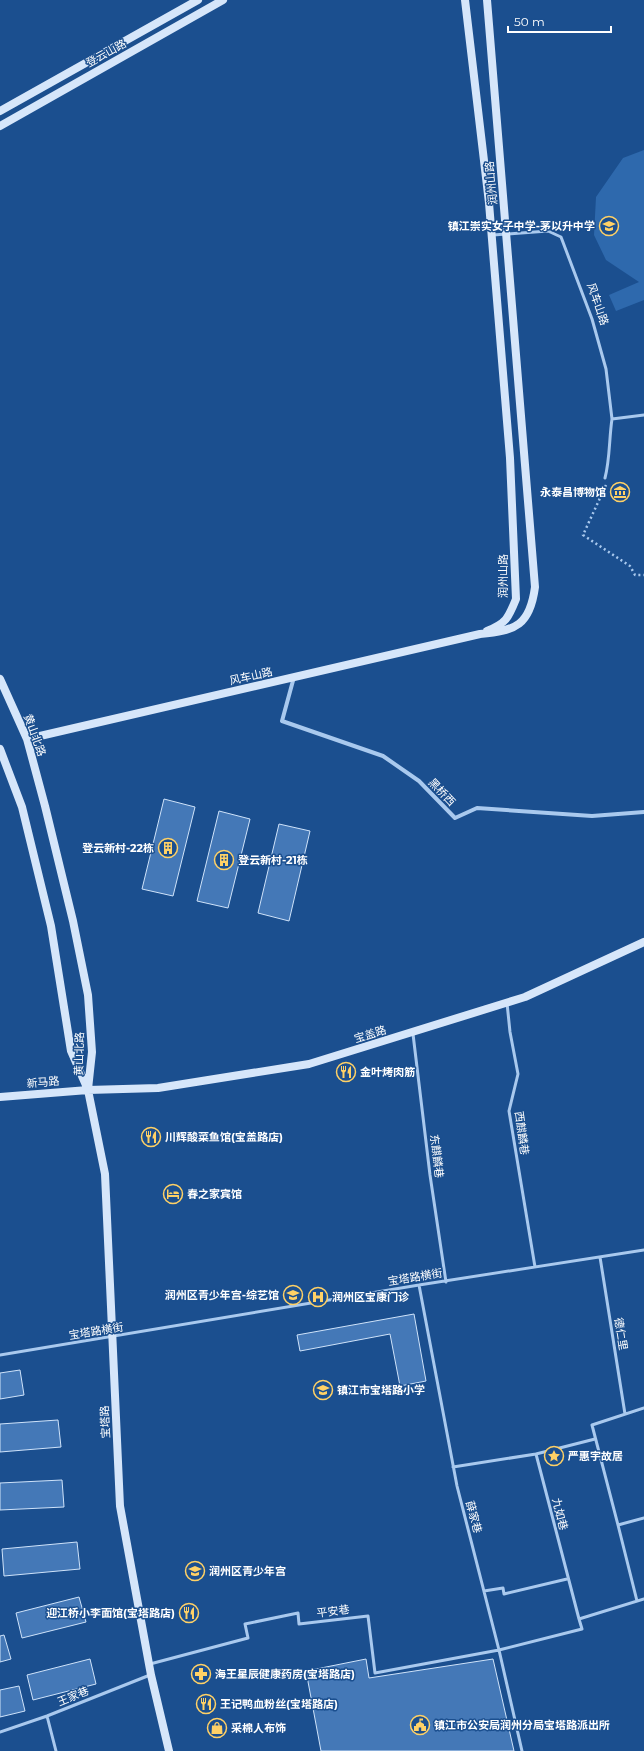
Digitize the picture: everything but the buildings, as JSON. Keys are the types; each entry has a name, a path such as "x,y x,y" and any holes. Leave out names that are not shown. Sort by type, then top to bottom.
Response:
{"street":[{"name":"登云山路","path":"0,111 198,0"},
{"name":"登云山路","path":"0,126 223,0"},
{"name":"润州山路","path":"465,0 488,203 510,458 516,599 510,614 502,624 480,634"},
{"name":"润州山路","path":"480,634 504,632 518,625 527,615 533,602 535,587 486,0"},
{"name":"风车山路","path":"27,739 480,634"},
{"name":"黑桥西","path":"295,677 282,721 383,756 419,781 455,818 477,808 592,816 644,812"},
{"name":"黄山北路","path":"0,678 27,739 69,906 88,994 92,1052 88,1090"},
{"name":"黄山北路","path":"0,749 22,807 51,926 71,1050 88,1090"},
{"name":"宝盖路","path":"88,1090 158,1088 309,1064 526,997 644,942"},
{"name":"新马路","path":"0,1097 88,1090"},
{"name":"宝塔路","path":"88,1090 106,1174 120,1506 151,1675 169,1751"}],"lane":[{"name":"风车山路","path":"490,236 548,231 561,237 592,318 606,369 612,419 608,464 605,478"},
{"path":"612,419 644,415"},
{"name":"西麒麟巷","path":"507,1002 510,1032 518,1074 509,1111 536,1267"},
{"name":"东麒麟巷","path":"413,1032 430,1175 446,1282"},
{"name":"宝塔路横街","path":"0,1355 112,1338 419,1286 644,1250"},
{"name":"德仁里","path":"600,1257 625,1414"},
{"name":"薛家巷","path":"419,1286 457,1486 499,1650 522,1751"},
{"path":"637,1601 592,1425 644,1408"},
{"path":"453,1467 536,1454 595,1439"},
{"name":"九如巷","path":"536,1454 579,1620"},
{"path":"618,1525 644,1518"},
{"path":"484,1591 503,1588 504,1594 568,1579"},
{"path":"499,1650 582,1629 579,1620 644,1599"},
{"name":"平安巷","path":"149,1664 248,1638 245,1624 298,1613 299,1624 368,1616 375,1673 499,1650"},
{"name":"王家巷","path":"0,1732 47,1716 151,1675"},
{"path":"47,1716 56,1751"}],"path":[{"path":"605,478 606,485 583,535 630,566 636,575 644,575"}],"shaded area":[{"path":"644,150 644,300 616,311 609,295 639,282 606,260 594,235 596,197 623,158"}],"place":[{"name":"镇江崇实女子中学-茅以升中学","path":"609,226"},
{"name":"永泰昌博物馆","path":"620,492"},
{"name":"登云新村-22栋","path":"168,848"},
{"name":"登云新村-21栋","path":"224,860"},
{"name":"金叶烤肉筋","path":"346,1072"},
{"name":"川辉酸菜鱼馆(宝盖路店)","path":"151,1137"},
{"name":"春之家宾馆","path":"173,1194"},
{"name":"润州区青少年宫-综艺馆","path":"293,1295"},
{"name":"润州区宝康门诊","path":"318,1297"},
{"name":"镇江市宝塔路小学","path":"323,1390"},
{"name":"严惠宇故居","path":"554,1456"},
{"name":"润州区青少年宫","path":"195,1571"},
{"name":"迎江桥小李面馆(宝塔路店)","path":"189,1613"},
{"name":"海王星辰健康药房(宝塔路店)","path":"201,1674"},
{"name":"王记鸭血粉丝(宝塔路店)","path":"206,1704"},
{"name":"镇江市公安局润州分局宝塔路派出所","path":"420,1725"},
{"name":"采棉人布饰","path":"217,1728"}]}
